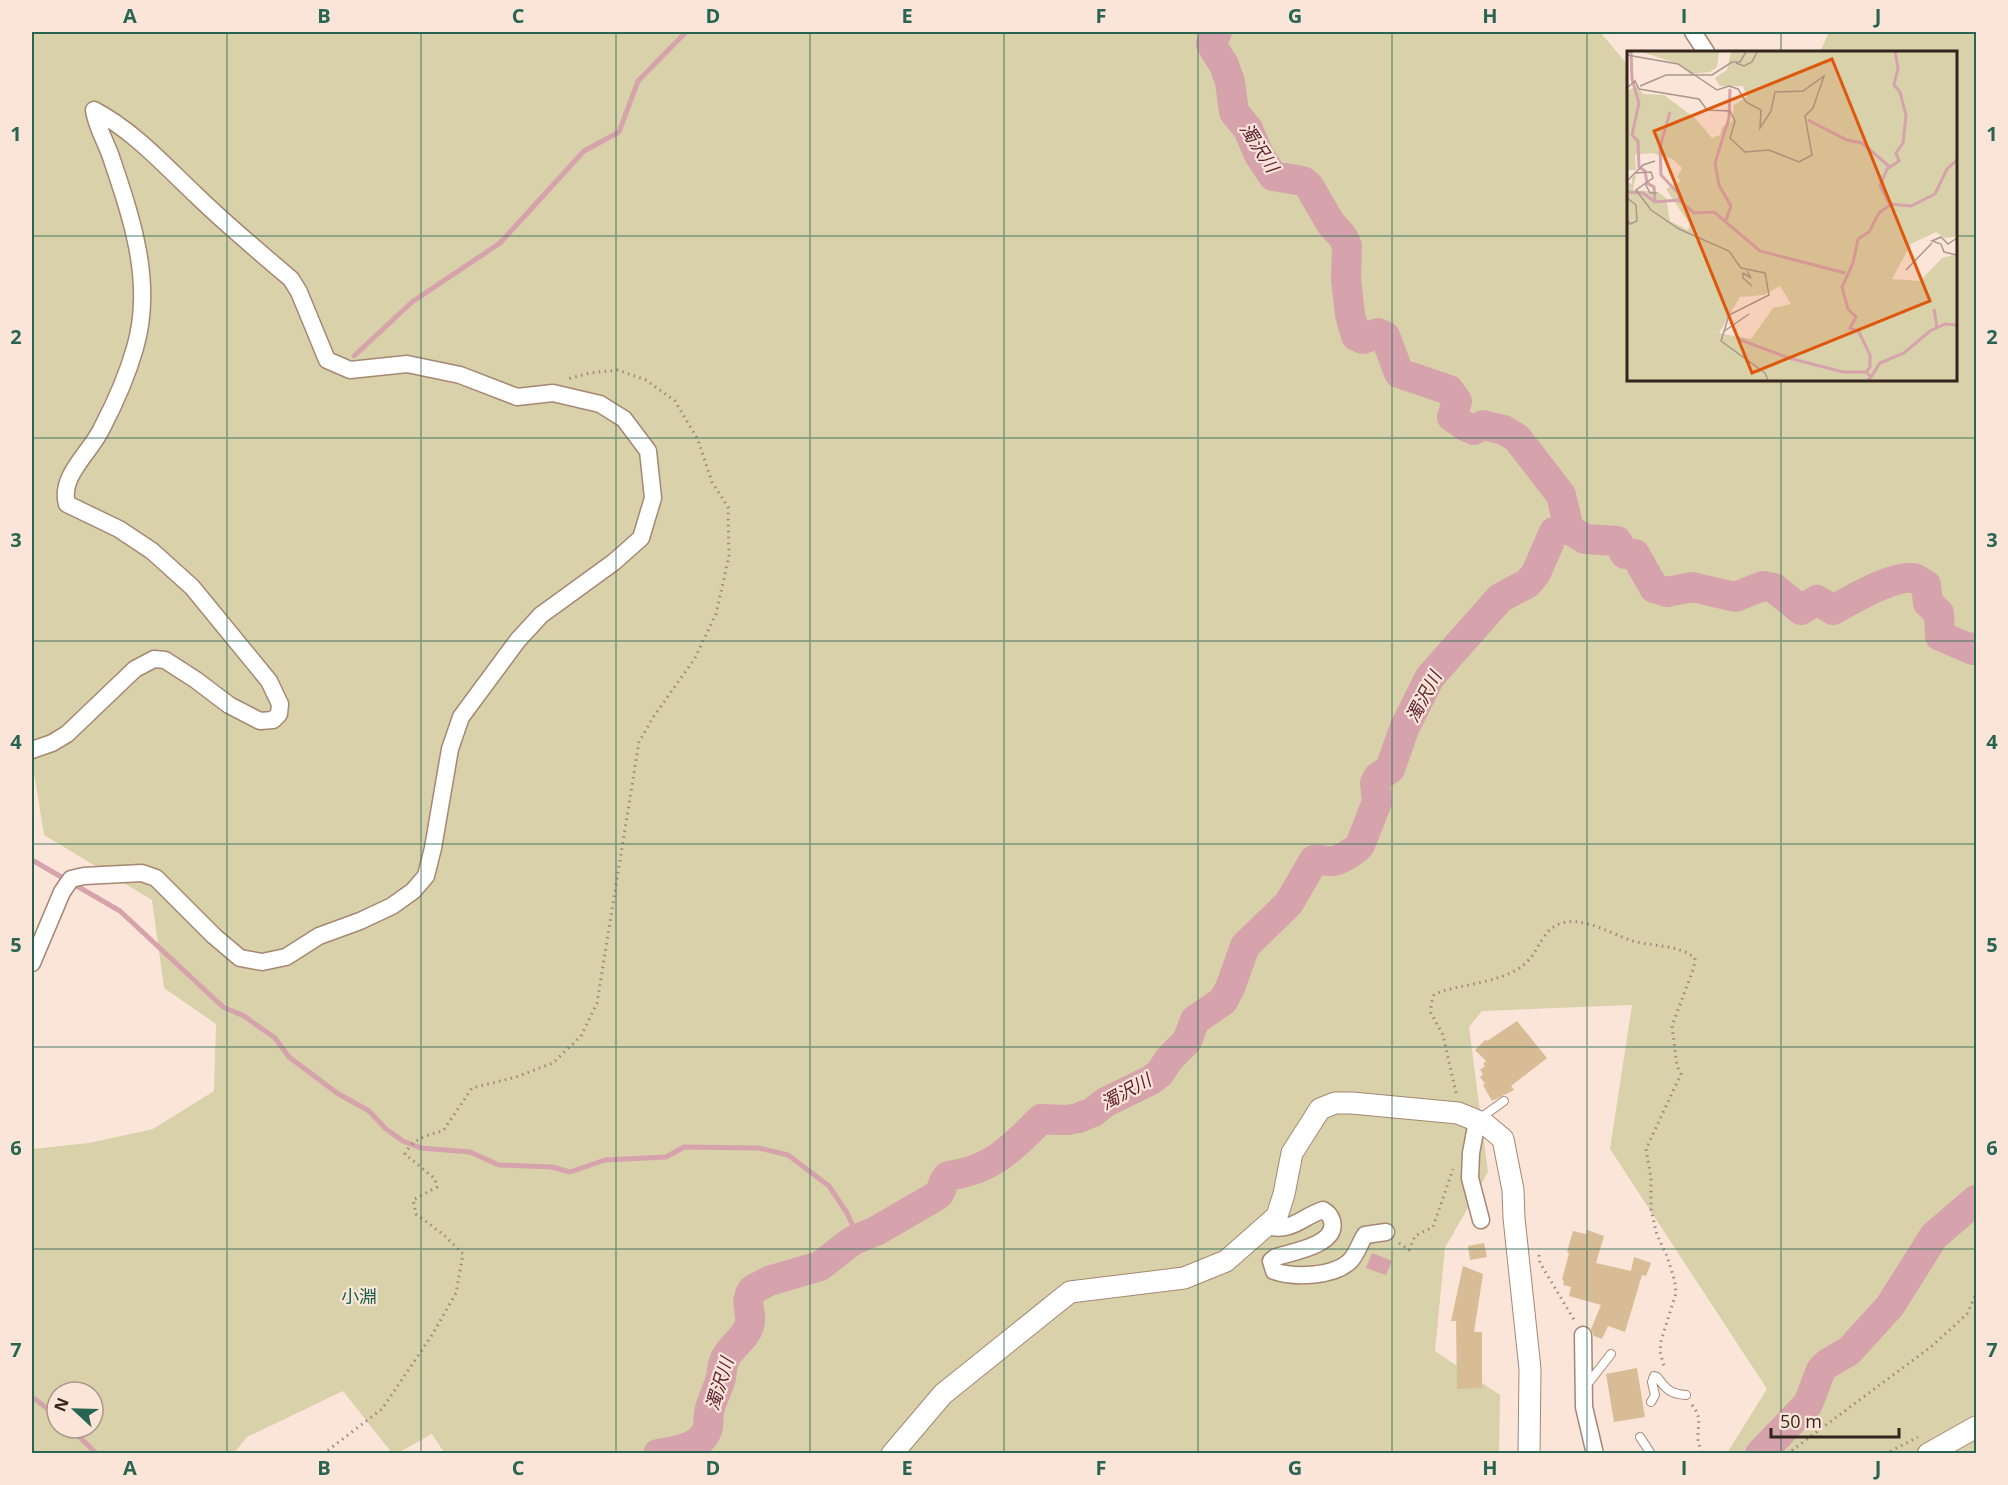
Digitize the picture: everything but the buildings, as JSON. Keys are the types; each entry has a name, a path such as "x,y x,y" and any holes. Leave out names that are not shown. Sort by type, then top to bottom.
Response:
{"street":[{"path":"1693,32 1705,51"},
{"path":"32,750 52,743 67,734 135,669 154,659 165,660 229,705 260,721 273,720 279,714 280,704 269,681 192,587 152,551 119,529 68,504 65,496 76,467 101,431 118,394 135,347 142,307 140,256 121,186 94,110 127,132 173,170 196,195 291,279 299,292 327,360 350,370 407,364 460,375 517,397 553,393 600,404 624,419 648,451 653,498 640,538 614,562 541,615 518,640 461,717 450,749 426,876 413,891 392,906 319,936 286,957 262,962 240,958 214,936 156,878 142,873 84,876 71,879 62,892 32,963"},
{"path":"892,1454 943,1394 1070,1292 1184,1278 1226,1261 1277,1216 1292,1153 1320,1109 1335,1103 1352,1103 1467,1117 1485,1124 1503,1139 1513,1190 1530,1369 1529,1454"},
{"path":"1467,1117 1472,1144 1470,1178 1481,1220"},
{"path":"1267,1226 1274,1228 1286,1226 1302,1222 1318,1211 1328,1212 1333,1228 1324,1240 1319,1244 1276,1257 1271,1261 1274,1270 1307,1276 1342,1266 1351,1260 1365,1235 1386,1232"},
{"path":"1583,1335 1584,1407 1595,1454"},
{"path":"1928,1454 1977,1427"}],"lane":[{"path":"1467,1117 1504,1101"},
{"path":"1584,1389 1611,1354"},
{"path":"1651,1402 1655,1395 1652,1382 1654,1376 1665,1389 1673,1394 1686,1395"},
{"path":"1640,1437 1651,1454"}],"path":[{"path":"323,1454 382,1409 432,1335 456,1293 463,1254 444,1234 416,1214 413,1200 437,1187 435,1179 405,1154 408,1147 423,1136 442,1131 472,1088 516,1077 553,1063 581,1036 597,1003 639,742 652,719 695,658 716,614 729,556 728,507 712,482 698,440 675,401 646,380 618,370 565,379 553,393"},
{"path":"1467,1117 1455,1088 1443,1035 1431,1013 1434,995 1497,978 1517,969 1538,950 1544,937 1551,930 1568,922 1589,924 1634,941 1685,950 1695,958 1694,967 1672,1026 1677,1066 1681,1074 1646,1149 1651,1178 1651,1210 1656,1235 1667,1256 1676,1293 1661,1341 1660,1352 1664,1368"},
{"path":"1386,1232 1410,1250 1415,1236 1432,1227 1452,1171 1466,1148 1472,1144"},
{"path":"1538,1252 1540,1263 1583,1335"},
{"path":"1787,1454 1932,1347 1966,1314 1977,1294"},
{"path":"1686,1395 1697,1412 1700,1429 1698,1439 1702,1454"}],"shaded area":[{"path":"32,32 1600,32 1627,64 1627,381 1957,381 1957,51 1820,51 1829,32 1976,32 1976,1453 1727,1453 1767,1389 1610,1149 1632,1005 1482,1011 1469,1027 1488,1172 1445,1248 1435,1351 1500,1395 1499,1453 445,1454 432,1434 398,1453 392,1453 343,1391 247,1437 234,1453 32,1453 32,1149 89,1143 153,1129 214,1091 216,1024 164,988 152,900 44,835 32,760"},
{"path":"1372,1253 1392,1261 1386,1275 1366,1268"}],"waterway":[{"path":"354,356 412,302 500,243 584,151 619,132 638,81 686,32"},
{"name":"濁沢川","path":"1217,32 1211,44 1224,65 1230,82 1234,112 1248,129 1259,155 1273,176 1303,181 1309,186 1331,224 1343,237 1347,246 1346,279 1350,315 1356,336 1363,339 1378,333 1385,336 1399,373 1449,390 1457,401 1452,417 1465,426 1474,430 1483,425 1504,430 1517,438 1561,495 1569,529"},
{"name":"濁沢川","path":"658,1454 688,1447 705,1434 708,1427 709,1410 721,1378 724,1361 749,1326 748,1301 752,1290 769,1281 820,1266 852,1241 876,1231 938,1195 948,1176 977,1169 1000,1156 1041,1119 1078,1118 1093,1112 1106,1102 1151,1080 1160,1073 1169,1059 1187,1041 1195,1020 1223,1001 1245,946 1289,903 1314,860 1337,860 1360,845 1377,802 1375,783 1378,777 1390,769 1404,729 1430,677 1500,598 1528,583 1536,573 1554,532 1569,529 1585,539 1617,541 1625,554 1635,554 1654,588 1667,592 1692,587 1735,597 1763,586 1774,588 1801,610 1817,600 1833,610 1884,584 1913,578 1926,585 1928,603 1939,613 1940,636 1973,650 1976,647"},
{"path":"32,860 120,911 223,1007 244,1016 275,1038 289,1057 337,1093 369,1111 386,1129 403,1141 421,1148 470,1152 499,1165 552,1167 570,1172 605,1160 666,1157 684,1147 759,1148 788,1155 829,1186 847,1213 859,1239"},
{"path":"1760,1454 1808,1404 1821,1370 1849,1351 1890,1306 1934,1236 1976,1200"},
{"path":"32,1397 45,1407"},
{"path":"82,1440 97,1454"}],"district":[{"name":"小淵","path":"359,1297"}]}
